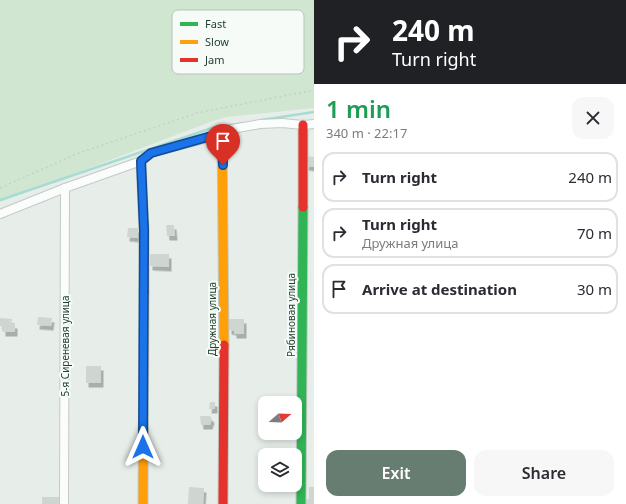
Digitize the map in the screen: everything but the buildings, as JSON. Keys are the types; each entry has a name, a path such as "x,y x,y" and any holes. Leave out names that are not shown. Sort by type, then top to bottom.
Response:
{"street":[{"path":"0,214 141,161 151,153 232,129 260,124 314,124"},
{"name":"Рябиновая улица","path":"301,504 303,125"},
{"name":"Дружная улица","path":"222,133 224,316 223,504"},
{"path":"141,161 144,230 143,504"},
{"name":"5-я Сиреневая улица","path":"64,504 66,188"}],"path":[{"path":"0,188 79,153 197,113 314,90"}],"green space":[{"path":"0,0 314,0 314,108 226,117 0,202"}],"waterway":[{"path":"261,120 314,112"},
{"path":"0,200 212,128 244,123"}],"traffic: fast":[{"path":"301,504 303,207"}],"traffic: slow":[{"path":"222,133 224,345"},
{"path":"143,504 144,293"}],"traffic: jam":[{"path":"303,125 303,207"},
{"path":"141,161 144,230 144,293"},
{"path":"223,504 224,345"}],"route":[{"path":"143,447 144,230 141,161 151,153 222,133 223,165"}]}
